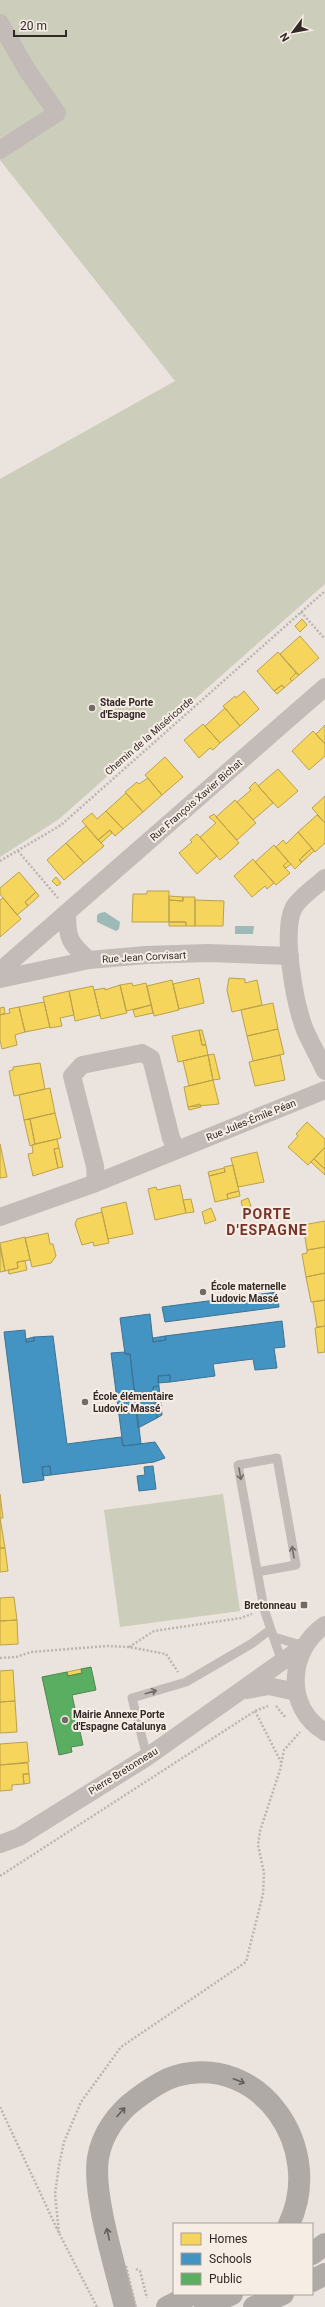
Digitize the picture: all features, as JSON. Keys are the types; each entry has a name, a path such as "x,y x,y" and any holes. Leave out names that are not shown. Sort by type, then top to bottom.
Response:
{"main road":[{"path":"125,2307 122,2267 98,2184 98,2158 110,2128 121,2110 146,2091 175,2076 199,2073 222,2075 243,2082 267,2097 283,2115 297,2140 302,2160 303,2185 296,2212 290,2223"},
{"path":"313,2253 325,2244"},
{"path":"313,2280 325,2274"},
{"path":"167,2307 191,2295"},
{"path":"205,2307 230,2295"},
{"path":"254,2307 281,2295"}],"street":[{"path":"0,23 26,70 57,113 0,150"},
{"name":"Rue François Xavier Bichat","path":"0,971 325,688"},
{"path":"325,878 295,906 289,921 290,956 296,994 305,1029 325,1071"},
{"path":"67,912 67,935 73,946 89,960"},
{"name":"Rue Jean Corvisart","path":"0,979 89,960 208,953 290,956"},
{"path":"96,1183 95,1166 72,1076 82,1064 142,1053 151,1058 176,1149"},
{"name":"Rue Jules-Émile Péan","path":"0,1217 96,1183 176,1149 325,1090"},
{"path":"325,1625 315,1632 304,1646 296,1670 296,1692 302,1707 311,1720 325,1732"},
{"name":"Pierre Bretonneau","path":"0,1844 19,1837 146,1757 304,1646"},
{"name":"Pierre Bretonneau","path":"242,1691 269,1686 296,1692"}],"lane":[{"path":"257,1572 296,1565 276,1458 238,1464 257,1572 264,1609 282,1662"},
{"path":"146,1757 132,1698 186,1682 272,1633 304,1646"}],"path":[{"name":"Chemin de la Miséricorde","path":"0,861 61,824 325,591"},
{"path":"301,612 325,639"},
{"path":"18,850 62,902 67,912"},
{"path":"129,1647 154,1631 241,1618 264,1609"},
{"path":"0,1658 16,1657 31,1652 107,1646 129,1647 166,1654 186,1682"},
{"path":"0,1876 255,1711 274,1703 289,1721"},
{"path":"255,1711 281,1762"},
{"path":"59,2233 55,2194 59,2165 64,2142 82,2102 121,2047 246,1962 263,1894 264,1873 258,1845 260,1831 284,1750 311,1720"},
{"path":"293,1728 298,1734"},
{"path":"0,2107 59,2233 97,2307"},
{"path":"122,2267 140,2271 147,2298"},
{"path":"122,2267 136,2307"}],"green space":[{"path":"0,0 325,0 325,584 59,819 0,857 0,479 175,381 0,160"},
{"path":"223,1494 240,1611 120,1627 104,1510"}],"water":[{"path":"105,912 120,922 119,929 116,931 97,922 97,915"},
{"path":"235,926 254,926 253,934 235,934"}],"building: Homes":[{"path":"302,619 307,625 300,632 295,626"},
{"path":"300,636 319,658 299,675 280,654"},
{"path":"278,652 296,673 290,679 292,681 284,688 282,685 274,691 257,671"},
{"path":"296,673 299,675 292,681 290,679"},
{"path":"282,685 284,688 277,694 274,691"},
{"path":"244,691 259,709 240,726 223,706"},
{"path":"225,708 240,726 220,743 205,726"},
{"path":"203,724 220,743 213,750 210,748 199,758 184,740"},
{"path":"325,725 325,744 316,734"},
{"path":"313,731 325,744 325,756 309,770 292,751"},
{"path":"165,757 183,777 162,795 145,775"},
{"path":"278,769 298,791 278,808 258,786"},
{"path":"148,778 162,795 143,812 125,792 137,782 139,784"},
{"path":"255,782 273,803 253,820 237,802 251,790 249,788"},
{"path":"126,793 143,812 123,829 106,811"},
{"path":"325,796 325,823 312,808"},
{"path":"235,800 256,823 237,840 216,817"},
{"path":"106,811 123,829 115,836 110,830 98,840 82,821 92,813 97,819"},
{"path":"214,814 239,843 220,860 200,837 216,823 209,817"},
{"path":"317,815 325,823 325,843 315,852 298,832"},
{"path":"86,826 104,846 84,863 66,843"},
{"path":"110,830 112,833 101,843 98,840"},
{"path":"298,832 312,848 299,860 302,862 295,869 276,847 283,840 286,844"},
{"path":"197,834 217,856 197,874 179,853 192,842 190,840"},
{"path":"66,843 84,863 64,880 47,860"},
{"path":"274,845 288,861 283,866 290,873 276,885 255,862"},
{"path":"312,848 314,851 302,862 299,860"},
{"path":"253,859 274,883 267,889 265,886 252,897 234,876"},
{"path":"288,861 291,864 286,868 283,866"},
{"path":"19,872 36,892 25,902 28,906 17,915 0,894 0,888"},
{"path":"56,877 61,883 57,886 52,881"},
{"path":"147,891 169,891 169,922 132,922 133,894 147,894"},
{"path":"36,892 39,896 28,906 25,902"},
{"path":"169,896 183,897 183,901 169,900"},
{"path":"183,897 195,897 195,926 186,926 186,922 169,922 169,900 183,901"},
{"path":"3,898 21,919 0,937 0,900"},
{"path":"195,900 224,901 223,926 195,926"},
{"path":"169,922 186,922 186,926 169,926"},
{"path":"199,978 204,1003 179,1009 173,984"},
{"path":"229,978 245,979 245,983 257,980 262,1005 232,1012 227,990"},
{"path":"172,980 179,1010 154,1016 147,986"},
{"path":"132,983 133,986 146,983 151,1005 126,1011 120,985"},
{"path":"120,985 127,1013 101,1019 94,990 105,988 105,990"},
{"path":"93,986 100,1015 75,1021 69,991"},
{"path":"69,991 74,1015 60,1018 62,1026 50,1028 43,997"},
{"path":"44,1002 50,1027 25,1032 19,1007"},
{"path":"273,1003 278,1029 247,1036 241,1010"},
{"path":"151,1005 153,1013 135,1017 133,1010"},
{"path":"4,1007 5,1013 0,1015 0,1008"},
{"path":"19,1007 25,1032 15,1035 17,1045 2,1049 0,1040 0,1015 10,1013 9,1009"},
{"path":"278,1029 284,1054 253,1061 247,1036"},
{"path":"199,1030 202,1045 206,1045 208,1055 178,1062 172,1036"},
{"path":"199,1030 202,1030 206,1045 202,1045"},
{"path":"214,1054 220,1079 213,1080 208,1055"},
{"path":"208,1055 213,1080 189,1086 183,1061"},
{"path":"280,1055 285,1080 255,1086 249,1062"},
{"path":"40,1063 45,1089 14,1096 9,1071 13,1070 13,1067"},
{"path":"213,1080 219,1104 188,1107 184,1087"},
{"path":"50,1088 55,1113 24,1120 19,1095"},
{"path":"200,1104 201,1107 189,1110 188,1107"},
{"path":"55,1113 61,1138 35,1144 30,1119"},
{"path":"30,1119 35,1144 30,1146 24,1120"},
{"path":"307,1122 325,1139 325,1147 308,1165 288,1147 298,1136 296,1134"},
{"path":"57,1139 59,1148 54,1149 58,1168 33,1176 28,1154 33,1153 32,1145"},
{"path":"0,1144 7,1177 0,1178"},
{"path":"325,1147 325,1169 314,1159"},
{"path":"59,1148 63,1167 58,1168 54,1149"},
{"path":"257,1152 264,1182 238,1187 231,1158"},
{"path":"314,1159 325,1169 325,1175 311,1162"},
{"path":"233,1165 239,1191 227,1194 228,1199 215,1202 209,1176 225,1172 224,1167"},
{"path":"224,1168 225,1172 209,1176 208,1172"},
{"path":"180,1185 186,1213 155,1220 148,1189 156,1187 157,1190"},
{"path":"239,1191 240,1196 228,1199 227,1194"},
{"path":"248,1198 251,1206 243,1209 241,1201"},
{"path":"191,1199 194,1212 186,1213 183,1200"},
{"path":"126,1202 133,1234 108,1239 101,1208"},
{"path":"211,1208 216,1220 205,1224 202,1212"},
{"path":"102,1212 109,1243 94,1246 93,1242 82,1245 75,1224 77,1219"},
{"path":"325,1221 325,1247 307,1250 303,1225"},
{"path":"48,1233 50,1244 53,1244 56,1256 51,1263 32,1267 25,1238"},
{"path":"25,1237 30,1260 17,1262 18,1268 5,1271 0,1243"},
{"path":"0,1247 5,1271 0,1272"},
{"path":"325,1247 325,1273 306,1277 302,1254 307,1253 307,1250"},
{"path":"25,1261 27,1270 9,1274 8,1270 18,1268 17,1262"},
{"path":"325,1273 325,1300 311,1302 306,1277"},
{"path":"325,1300 325,1326 317,1327 313,1302"},
{"path":"325,1326 325,1352 318,1353 315,1328"},
{"path":"0,1494 3,1518 0,1518"},
{"path":"0,1518 5,1548 0,1548"},
{"path":"0,1548 5,1548 8,1571 0,1572"},
{"path":"14,1597 17,1620 0,1621 0,1598"},
{"path":"17,1620 18,1644 0,1645 0,1621"},
{"path":"81,1669 82,1673 68,1676 67,1672"},
{"path":"13,1670 15,1701 0,1702 0,1671"},
{"path":"15,1701 17,1732 0,1733 0,1702"},
{"path":"27,1742 29,1762 0,1765 0,1744"},
{"path":"28,1763 29,1774 23,1774 24,1784 12,1785 12,1790 0,1791 0,1765"},
{"path":"23,1774 29,1774 30,1783 24,1784"}],"building: Schools":[{"path":"277,1292 279,1307 165,1322 162,1307"},
{"path":"150,1314 153,1342 166,1340 165,1336 282,1321 285,1347 274,1348 277,1368 255,1370 253,1359 213,1364 215,1376 170,1382 170,1375 158,1376 159,1386 153,1387 157,1418 138,1428 130,1354 125,1354 120,1318"},
{"path":"25,1330 26,1342 34,1341 34,1337 53,1336 67,1444 121,1437 123,1446 155,1442 165,1458 154,1462 51,1475 50,1466 42,1467 44,1480 23,1483 4,1332"},
{"path":"165,1336 166,1340 153,1342 153,1338"},
{"path":"34,1337 34,1341 26,1342 26,1339"},
{"path":"125,1352 125,1354 130,1354 141,1444 123,1446 111,1353"},
{"path":"170,1375 170,1382 158,1383 158,1376"},
{"path":"159,1386 162,1415 157,1418 153,1387"},
{"path":"50,1466 51,1475 43,1476 42,1467"},
{"path":"153,1466 156,1489 139,1491 137,1476 145,1475 144,1467"}],"building: Public":[{"name":"Mairie Annexe Porte d'Espagne Catalunya","path":"91,1667 96,1690 72,1695 83,1745 71,1747 72,1752 59,1755 42,1677 67,1672 68,1676 82,1673 81,1669"}],"place":[{"name":"Stade Porte d'Espagne","path":"92,708"},
{"name":"École maternelle Ludovic Massé","path":"203,1292"},
{"name":"École élémentaire Ludovic Massé","path":"85,1402"},
{"name":"Bretonneau","path":"304,1605"},
{"name":"Mairie Annexe Porte d'Espagne Catalunya","path":"65,1720"}],"district":[{"name":"PORTE D'ESPAGNE","path":"267,1222"}]}
